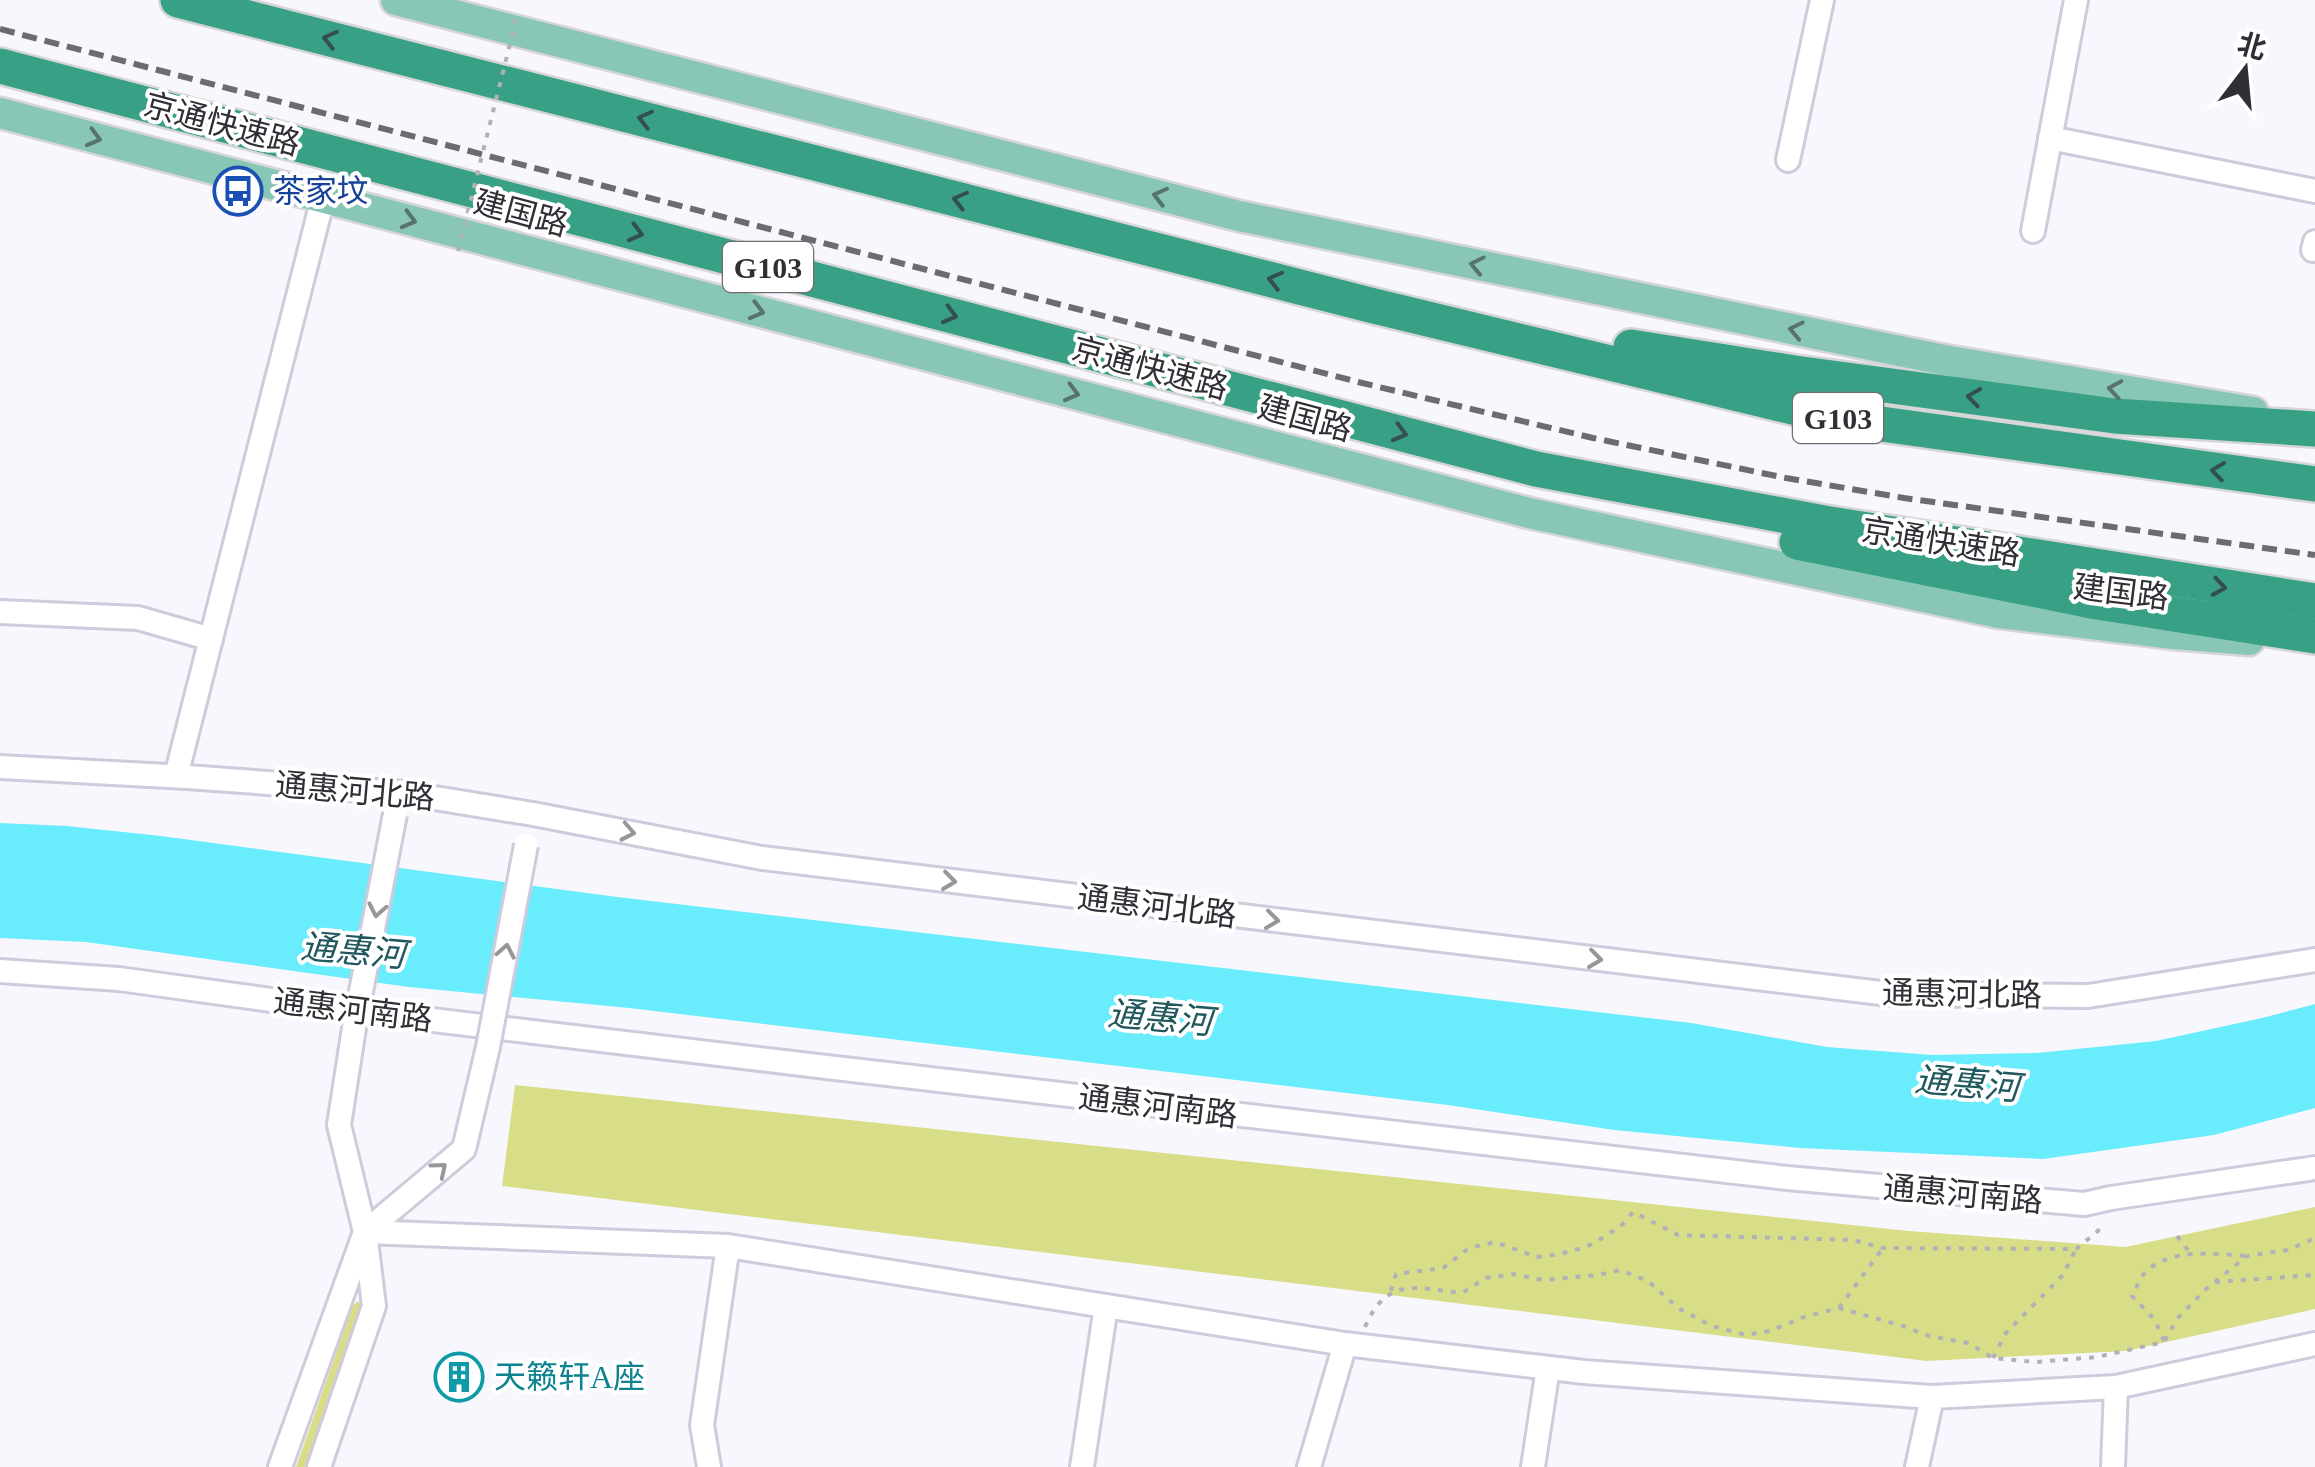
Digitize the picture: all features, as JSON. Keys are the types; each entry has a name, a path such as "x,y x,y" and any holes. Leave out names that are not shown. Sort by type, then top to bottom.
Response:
{"highway":[{"name":"G103","path":"178,0 1370,305 1838,418 2315,484"},
{"name":"京通快速路","path":"0,66 1536,469 1824,524 2315,601"},
{"path":"1370,305 1795,373 2115,416 2315,426"},
{"path":"1536,469 1792,541 2097,602 2315,636"}],"main road":[{"path":"396,0 1239,216 1944,360 2315,426"},
{"name":"建国路","path":"0,114 1529,513 1999,613 2315,646"}],"street":[{"path":"1788,160 1822,0"},
{"path":"2033,231 2076,0"},
{"path":"2050,138 2315,191"},
{"path":"176,776 323,198"},
{"path":"0,612 138,618 211,639"},
{"name":"通惠河北路","path":"0,767 176,776 400,804 532,814 762,858 1889,994 2088,996 2315,960"},
{"path":"319,1467 374,1306 365,1232 339,1124 354,1028 400,804"},
{"path":"280,1467 365,1232 464,1149 488,1047 532,814"},
{"name":"通惠河南路","path":"0,971 118,979 315,1006 1787,1178 2084,1204 2315,1168"},
{"path":"365,1232 728,1246 1352,1345 1548,1368 1932,1397 2116,1387 2315,1344"},
{"path":"709,1467 702,1425 728,1246"},
{"path":"1082,1467 1106,1306"},
{"path":"1309,1467 1352,1345"},
{"path":"1534,1467 1548,1368"},
{"path":"2113,1467 2116,1387"},
{"path":"1918,1467 1932,1397"}],"path":[{"path":"458,251 518,16"},
{"path":"1993,1358 2006,1334 2062,1275 2076,1249 2098,1232 2111,1198"},
{"path":"1352,1345 1376,1306 1391,1291 1396,1274 1443,1268 1469,1248 1495,1242 1537,1257 1586,1247 1623,1224 1633,1212 1678,1235 1852,1240 1883,1248 2076,1249"},
{"path":"2178,1236 2191,1254"},
{"path":"2164,1342 2155,1320 2132,1296 2147,1269 2176,1256 2203,1252 2247,1256 2288,1250 2315,1238"},
{"path":"1839,1308 1883,1248"},
{"path":"1391,1291 1418,1288 1462,1294 1486,1278 1513,1274 1543,1280 1598,1276 1620,1270 1648,1281 1678,1308 1712,1326 1746,1335 1839,1308 1929,1336 1968,1343 1993,1358 2036,1362 2082,1358 2164,1342 2177,1319 2247,1256"},
{"path":"2215,1282 2315,1275"}],"green space":[{"path":"515,1085 1909,1231 2125,1247 2315,1207 2315,1309 2126,1351 1927,1361 502,1186"},
{"path":"359,1301 362,1310 307,1467 296,1467 353,1305"}],"water":[{"name":"通惠河","path":"0,823 161,836 617,897 1691,1023 1827,1047 1932,1055 2037,1053 2156,1041 2315,1004 2315,1108 2214,1135 2043,1159 1800,1148 1614,1130 1448,1105 629,1008 409,987 86,942 0,938"}],"railway":[{"path":"0,29 1358,382 1593,438 1904,498 2315,555"}],"place":[{"name":"茶家坟","path":"238,191"},
{"name":"天籁轩A座","path":"459,1377"}]}
